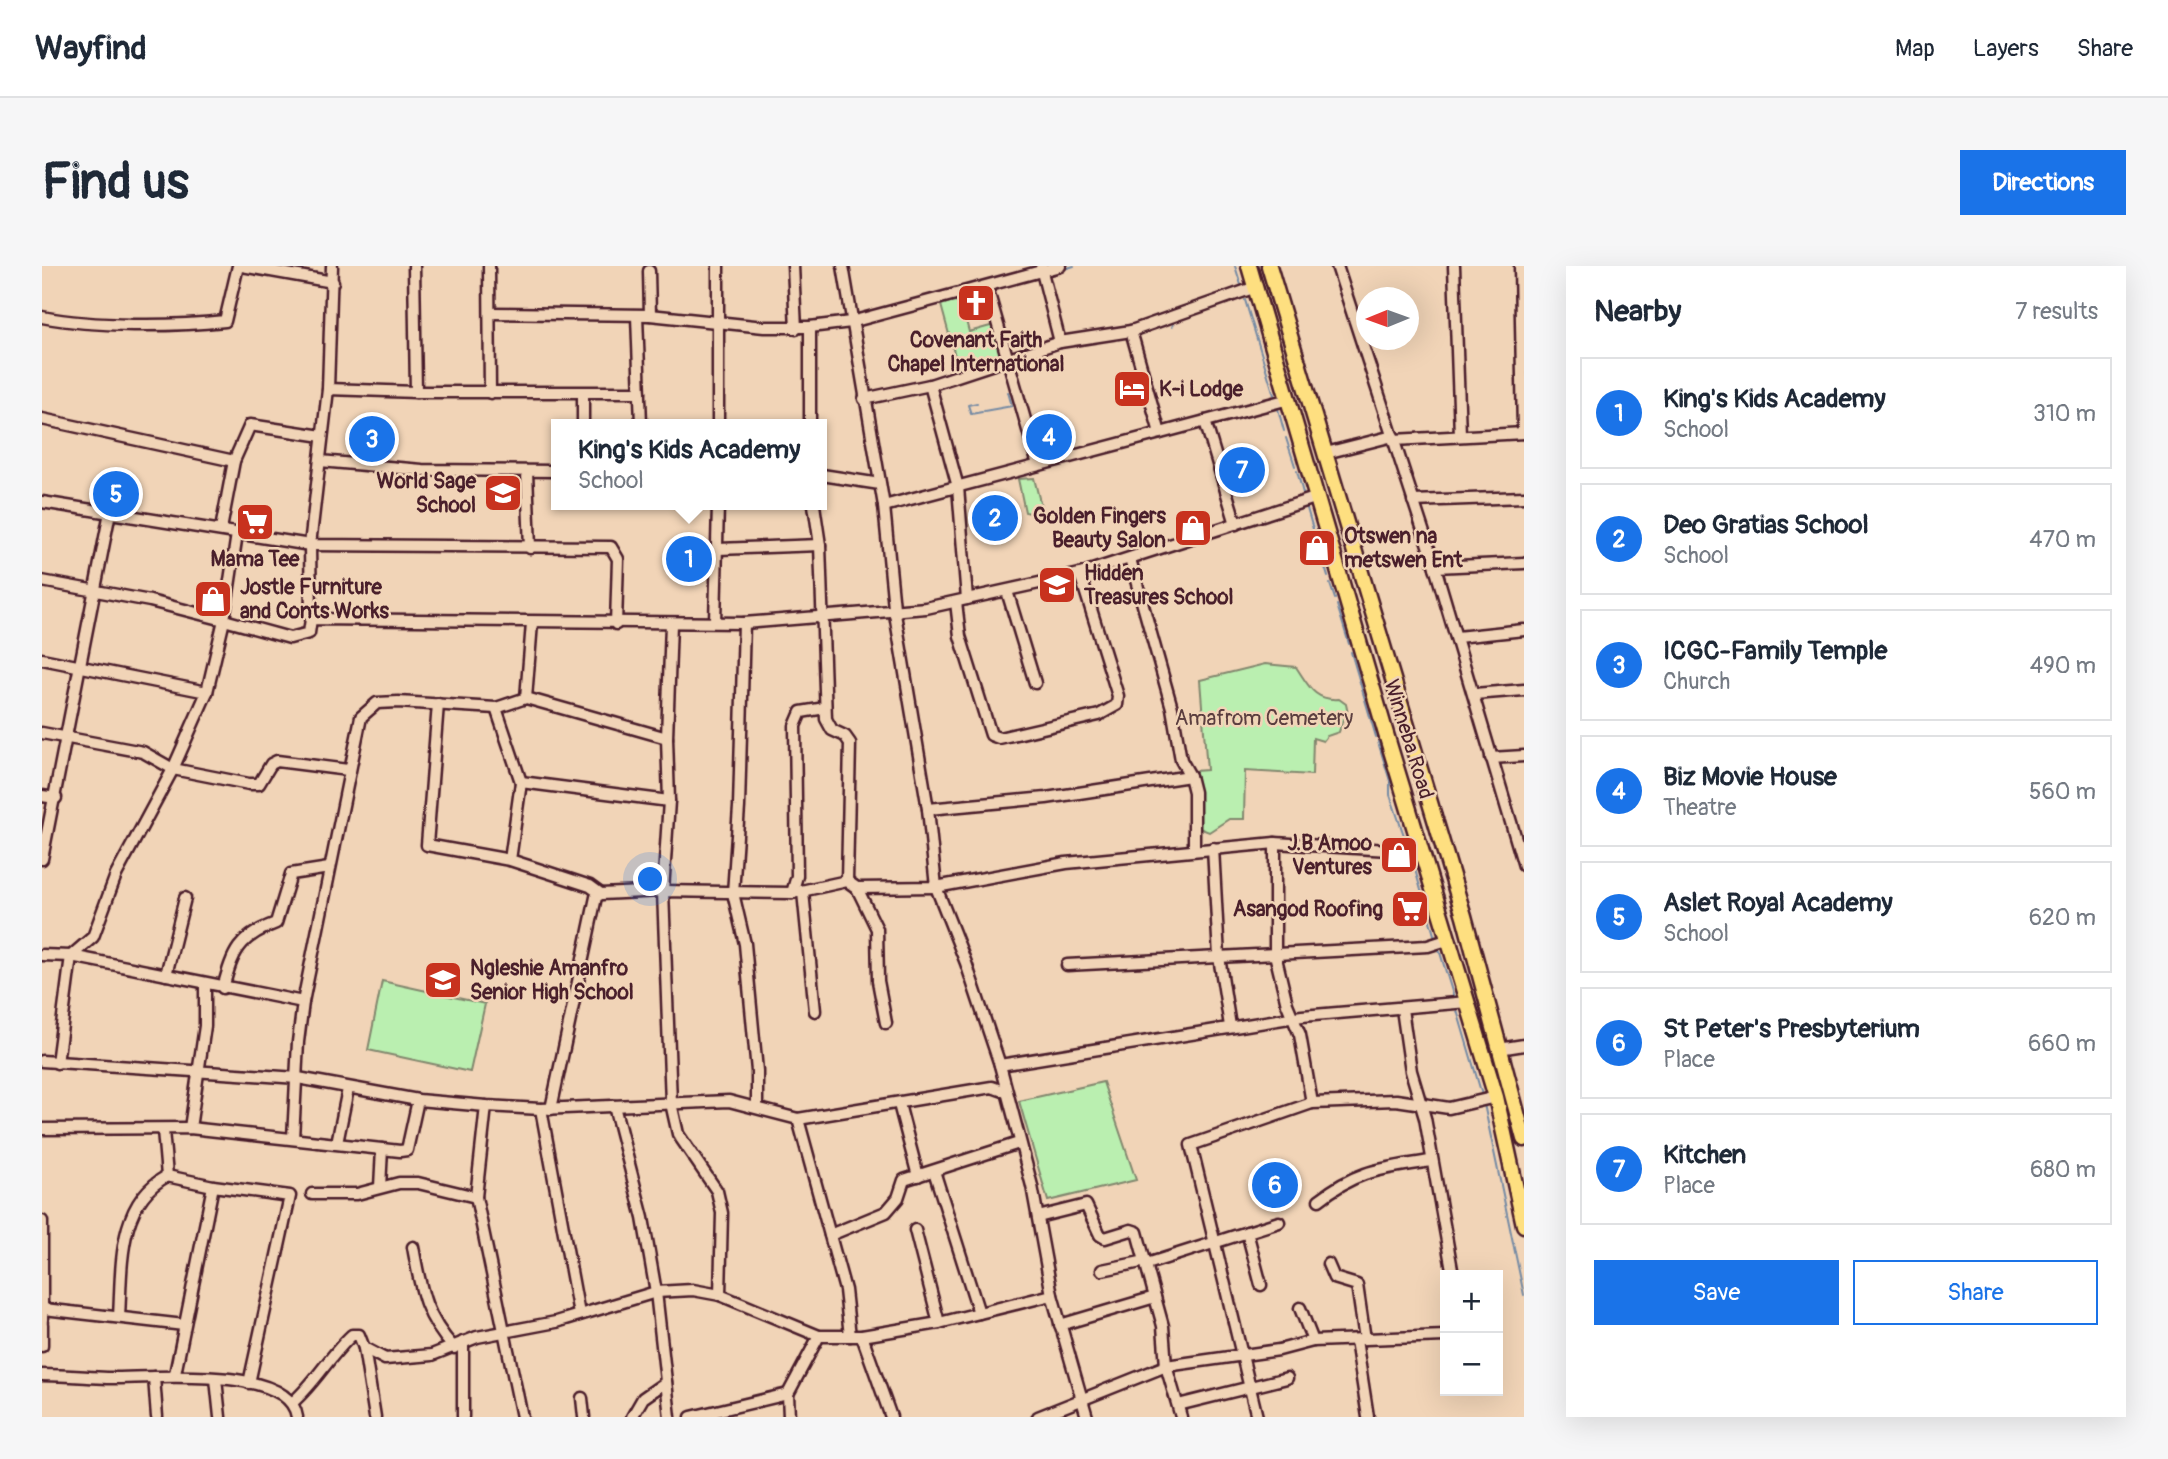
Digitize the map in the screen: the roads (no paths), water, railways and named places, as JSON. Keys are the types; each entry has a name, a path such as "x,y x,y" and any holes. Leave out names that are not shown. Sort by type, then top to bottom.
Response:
{"highway":[{"name":"Winneba Road","path":"1249,266 1355,631 1496,1097 1524,1225"},
{"name":"Winneba Road","path":"1269,266 1377,624 1524,1139"},
{"path":"1355,631 1377,624"},
{"path":"1469,1006 1488,1006"}],"street":[{"path":"42,317 96,323 192,325 225,321 240,266 333,282"},
{"path":"42,581 150,601 290,638 309,633 310,545 328,389 332,266"},
{"path":"414,266 416,392"},
{"path":"489,266 490,393"},
{"path":"718,266 718,419"},
{"path":"793,266 796,329"},
{"path":"843,266 884,506 894,608 928,809 936,887 966,963 1000,1065 1038,1217 1052,1295 1087,1417"},
{"path":"490,313 650,315 796,329 851,322 1060,266"},
{"path":"1336,266 1435,566 1524,866"},
{"path":"1454,266 1460,435"},
{"path":"1326,453 1394,438 1524,433 1520,266"},
{"path":"1042,269 1060,342"},
{"path":"649,271 650,315"},
{"path":"987,287 1038,465"},
{"path":"864,399 930,385 1010,361 1060,342 1131,331 1256,287"},
{"path":"638,316 640,419"},
{"path":"810,327 810,419"},
{"path":"1131,331 1160,433"},
{"path":"930,385 958,487 967,599"},
{"path":"328,389 490,393 640,392"},
{"path":"583,393 583,419"},
{"path":"884,506 1289,398"},
{"path":"42,419 234,461"},
{"path":"1205,421 1236,524"},
{"path":"221,529 234,461 250,425 321,436"},
{"path":"320,461 422,470 551,471"},
{"path":"527,472 530,548"},
{"path":"827,476 880,484"},
{"path":"311,619 616,624 744,623 894,608 926,608 1080,574 1318,497"},
{"path":"1413,502 1524,497"},
{"path":"42,502 310,545 611,547 618,559 616,624"},
{"path":"715,622 718,510"},
{"path":"815,510 820,545 824,617 825,708 828,726 845,736 850,743 847,880"},
{"path":"42,859 56,799 110,512"},
{"path":"57,1063 71,956 93,937 116,875 173,769 207,692 224,620 237,534"},
{"path":"718,549 820,545"},
{"path":"1130,559 1175,719 1181,760 1195,792 1194,849"},
{"path":"1435,566 1524,563"},
{"path":"956,601 960,636 991,734 999,738 1099,715 1116,705 1118,696 1080,574"},
{"path":"1007,591 1035,683"},
{"path":"526,698 532,623"},
{"path":"671,623 667,738 670,801 663,891 671,1103 678,1135 717,1191 722,1213 720,1295"},
{"path":"744,623 740,807 733,893 745,944 757,1071 757,1107"},
{"path":"1457,637 1524,630"},
{"path":"42,659 207,692"},
{"path":"1474,694 1524,690"},
{"path":"293,1138 303,1002 360,717 377,703 496,708 526,698 667,738"},
{"path":"438,704 426,845 510,860 590,886 600,894 663,891 797,892 847,880 858,888 877,929 878,981 886,1023"},
{"path":"496,708 521,782 510,860"},
{"path":"815,1011 797,892 796,719 801,712 825,708"},
{"path":"42,733 143,752 173,769 248,784 259,784 271,764 277,761 348,770"},
{"path":"1491,758 1524,756"},
{"path":"928,809 1046,798 1190,776"},
{"path":"521,782 670,801"},
{"path":"42,796 56,799"},
{"path":"1512,824 1524,824"},
{"path":"1275,844 1275,954 1292,1017 1300,1035 1312,1103"},
{"path":"858,888 936,887 1066,863 1142,857 1194,849 1275,844 1421,852"},
{"path":"1213,848 1219,957 1230,1026"},
{"path":"223,988 233,951 262,928 276,923 291,874 329,867"},
{"path":"579,1314 546,1109 593,910 600,894"},
{"path":"166,975 185,898"},
{"path":"1067,965 1428,946 1450,939"},
{"path":"42,955 71,956 303,1002"},
{"path":"190,1128 205,1026 205,984"},
{"path":"1000,1065 1292,1017 1469,1006"},
{"path":"1402,1009 1411,1071 1421,1102 1452,1270"},
{"path":"1499,1049 1524,1045"},
{"path":"42,1061 298,1078 418,1100 486,1106 546,1109 729,1101 798,1119 992,1087 1006,1092"},
{"path":"337,1143 348,1089"},
{"path":"1257,1417 1191,1145 1312,1103 1379,1100 1421,1102 1457,1108 1496,1097"},
{"path":"42,1129 190,1128 382,1150 407,1150 418,1100"},
{"path":"899,1104 918,1176"},
{"path":"486,1106 476,1197 507,1333 522,1417"},
{"path":"614,1106 635,1182 656,1292 670,1417"},
{"path":"798,1119 845,1290 850,1336"},
{"path":"163,1130 167,1176"},
{"path":"830,1235 886,1212 898,1198 904,1180 1018,1143"},
{"path":"380,1187 382,1150"},
{"path":"1319,1200 1344,1181 1365,1171 1430,1161"},
{"path":"934,1171 979,1313"},
{"path":"119,1317 123,1261 132,1210 150,1189 167,1176 214,1186 290,1196 249,1383"},
{"path":"312,1194 357,1194 380,1187 418,1183 476,1197"},
{"path":"175,1374 214,1186"},
{"path":"1038,1217 1086,1205 1100,1235 1105,1238 1131,1230 1138,1232 1163,1325 1166,1366 1181,1417"},
{"path":"42,1221 42,1346"},
{"path":"1102,1270 1146,1263 1279,1222"},
{"path":"915,1230 939,1323"},
{"path":"1247,1232 1261,1285"},
{"path":"413,1247 425,1308 437,1329 458,1345 463,1417"},
{"path":"1328,1264 1334,1278 1357,1285 1368,1417"},
{"path":"364,1348 385,1359 432,1355 458,1345 656,1292 693,1290 720,1295 819,1336 862,1336 939,1323 1052,1295"},
{"path":"1060,1325 1155,1297"},
{"path":"1300,1308 1313,1341"},
{"path":"43,1318 119,1317 184,1325"},
{"path":"293,1402 352,1335 359,1335 364,1348 375,1417"},
{"path":"789,1417 788,1394 819,1336"},
{"path":"862,1336 891,1417"},
{"path":"1038,1417 1065,1409 1081,1398 1166,1366 1313,1341 1440,1336"},
{"path":"42,1375 154,1377 175,1374 249,1383 272,1389 293,1402 297,1417"},
{"path":"154,1377 157,1417"},
{"path":"1178,1405 1287,1378"},
{"path":"216,1379 220,1417"},
{"path":"632,1417 643,1398 666,1382"},
{"path":"691,1417 788,1394"},
{"path":"582,1398 584,1417"}],"waterway":[{"path":"1064,269 1074,266"},
{"path":"1235,266 1241,285"},
{"path":"1245,300 1274,395"},
{"path":"1172,327 1176,319"},
{"path":"984,411 1012,406 1008,392"},
{"path":"977,403 968,405 971,414 982,412"},
{"path":"1278,409 1284,431"},
{"path":"1286,438 1295,466"},
{"path":"1297,471 1304,497"},
{"path":"1306,505 1317,543"},
{"path":"1319,548 1328,577"},
{"path":"1330,584 1335,599"},
{"path":"1337,605 1349,644"},
{"path":"1351,652 1376,737"},
{"path":"1378,742 1390,781 1390,795 1408,847"},
{"path":"1411,856 1435,938"},
{"path":"1438,946 1454,998"},
{"path":"1456,1007 1482,1095"},
{"path":"1484,1104 1524,1295"}],"place":[{"name":"Covenant Faith Chapel International","path":"976,303"},
{"name":"K-i Lodge","path":"1132,389"},
{"name":"Biz Movie House","path":"1049,437"},
{"name":"ICGC-Family Temple","path":"372,439"},
{"name":"Kitchen","path":"1242,470"},
{"name":"World Sage School","path":"503,493"},
{"name":"Aslet Royal Academy","path":"116,494"},
{"name":"Deo Gratias School","path":"995,518"},
{"name":"Mama Tee","path":"255,522"},
{"name":"Golden Fingers Beauty Salon","path":"1193,528"},
{"name":"Otswen na metswen Ent","path":"1317,548"},
{"name":"King's Kids Academy","path":"689,559"},
{"name":"Hidden Treasures School","path":"1057,585"},
{"name":"Jostle Furniture and Conts Works","path":"213,599"},
{"name":"J.B Amoo Ventures","path":"1399,855"},
{"name":"Asangod Roofing","path":"1410,909"},
{"name":"Ngleshie Amanfro Senior High School","path":"443,980"},
{"name":"St Peter's Presbyterium","path":"1275,1185"}],"park label":[{"name":"Amafrom Cemetery","path":"1264,718"}]}
